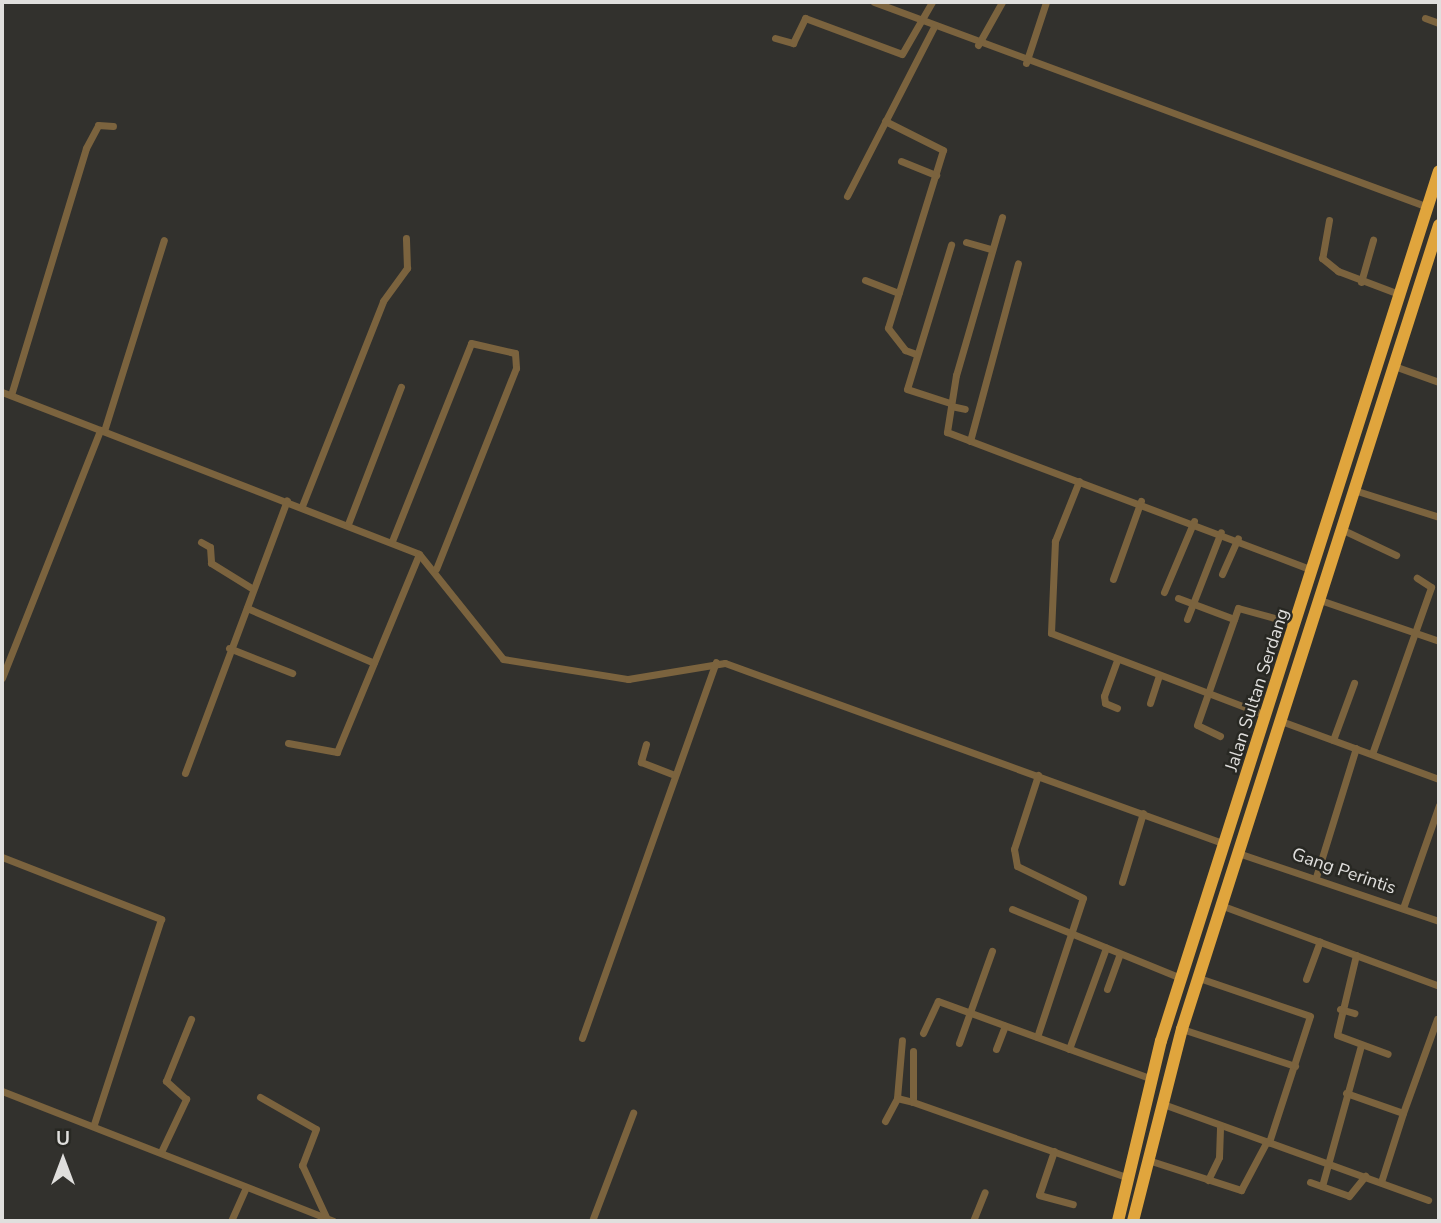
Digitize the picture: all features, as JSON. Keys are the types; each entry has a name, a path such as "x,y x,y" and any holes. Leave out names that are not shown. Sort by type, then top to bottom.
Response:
{"highway":[{"name":"Jalan Sultan Serdang","path":"1118,1221 1152,1079 1181,978 1226,845 1439,172"},
{"name":"Jalan Sultan Serdang","path":"1133,1221 1182,1029 1439,225"},
{"path":"1355,435 1370,440"}],"street":[{"path":"874,2 1026,63 1429,208"},
{"path":"775,38 793,43 805,18 902,54 923,22 932,2"},
{"path":"978,45 1002,2"},
{"path":"1026,63 1046,2"},
{"path":"1425,18 1439,23"},
{"path":"848,196 934,27"},
{"path":"885,121 942,148 888,332 916,354"},
{"path":"11,395 86,148 98,125 113,126"},
{"path":"901,161 936,174"},
{"path":"1002,217 991,248 946,430 1194,521 1312,570"},
{"path":"1329,220 1320,254 1361,282 1399,294"},
{"path":"302,506 383,301 407,268 406,238"},
{"path":"2,678 102,431 164,240"},
{"path":"1361,282 1373,240"},
{"path":"966,242 991,248"},
{"path":"951,245 907,389 965,409"},
{"path":"970,441 1018,263"},
{"path":"865,280 899,293"},
{"path":"392,541 471,343 515,353 516,368 436,569"},
{"path":"1394,366 1439,382"},
{"path":"348,524 401,387"},
{"path":"2,392 302,506 419,554 436,569 503,659 628,679 716,662 795,684 1226,845"},
{"path":"1079,481 1055,541 1049,628 1117,660 1266,716"},
{"path":"1354,489 1439,517"},
{"path":"185,773 229,648 247,608 286,500"},
{"path":"1113,579 1141,502"},
{"path":"1164,592 1194,521"},
{"path":"1341,529 1396,555"},
{"path":"1187,619 1221,532"},
{"path":"1222,573 1238,538"},
{"path":"201,542 210,547 211,563 253,589"},
{"path":"288,743 337,752 419,554"},
{"path":"1372,754 1431,587 1417,578"},
{"path":"1178,598 1234,618"},
{"path":"1320,600 1439,640"},
{"path":"1220,736 1197,725 1234,618 1241,606 1296,624"},
{"path":"247,608 374,663"},
{"path":"229,648 292,673"},
{"path":"1116,708 1105,703 1104,696 1117,660"},
{"path":"582,1038 716,662"},
{"path":"1150,704 1158,676"},
{"path":"1333,740 1354,682"},
{"path":"1281,722 1439,779"},
{"path":"646,744 641,762 675,775"},
{"path":"1316,877 1356,748"},
{"path":"1037,1037 1083,896 1021,873 1014,856 1038,775"},
{"path":"1403,908 1439,805"},
{"path":"1122,882 1143,813"},
{"name":"Gang Perintis","path":"1238,853 1316,877 1439,921"},
{"path":"2,856 161,919 94,1124"},
{"path":"1223,906 1439,986"},
{"path":"1012,909 1181,978"},
{"path":"1306,979 1320,941"},
{"path":"1069,1049 1106,948"},
{"path":"959,1044 992,951"},
{"path":"1107,989 1120,954"},
{"path":"1356,955 1340,1009 1337,1035 1388,1054"},
{"path":"1148,1160 1244,1189 1268,1142 1295,1066 1309,1014 1199,978"},
{"path":"923,1033 937,1001 1152,1079"},
{"path":"1340,1009 1354,1013"},
{"path":"1381,1182 1402,1113 1437,1019"},
{"path":"161,1152 186,1100 166,1081 191,1020"},
{"path":"996,1049 1005,1026"},
{"path":"1182,1029 1295,1066"},
{"path":"885,1121 897,1098 898,1060 902,1040"},
{"path":"1322,1186 1361,1045"},
{"path":"913,1102 914,1051"},
{"path":"898,1060 913,1062"},
{"path":"2,1091 94,1124 245,1190 330,1220"},
{"path":"1346,1093 1402,1113"},
{"path":"260,1097 316,1129 302,1165 330,1220"},
{"path":"897,1098 1129,1178"},
{"path":"1162,1103 1428,1200"},
{"path":"592,1221 633,1113"},
{"path":"1208,1180 1219,1157 1220,1126"},
{"path":"1054,1152 1039,1195 1073,1204"},
{"path":"1310,1182 1349,1196 1365,1176"},
{"path":"231,1221 245,1190"},
{"path":"973,1221 985,1192"}]}
